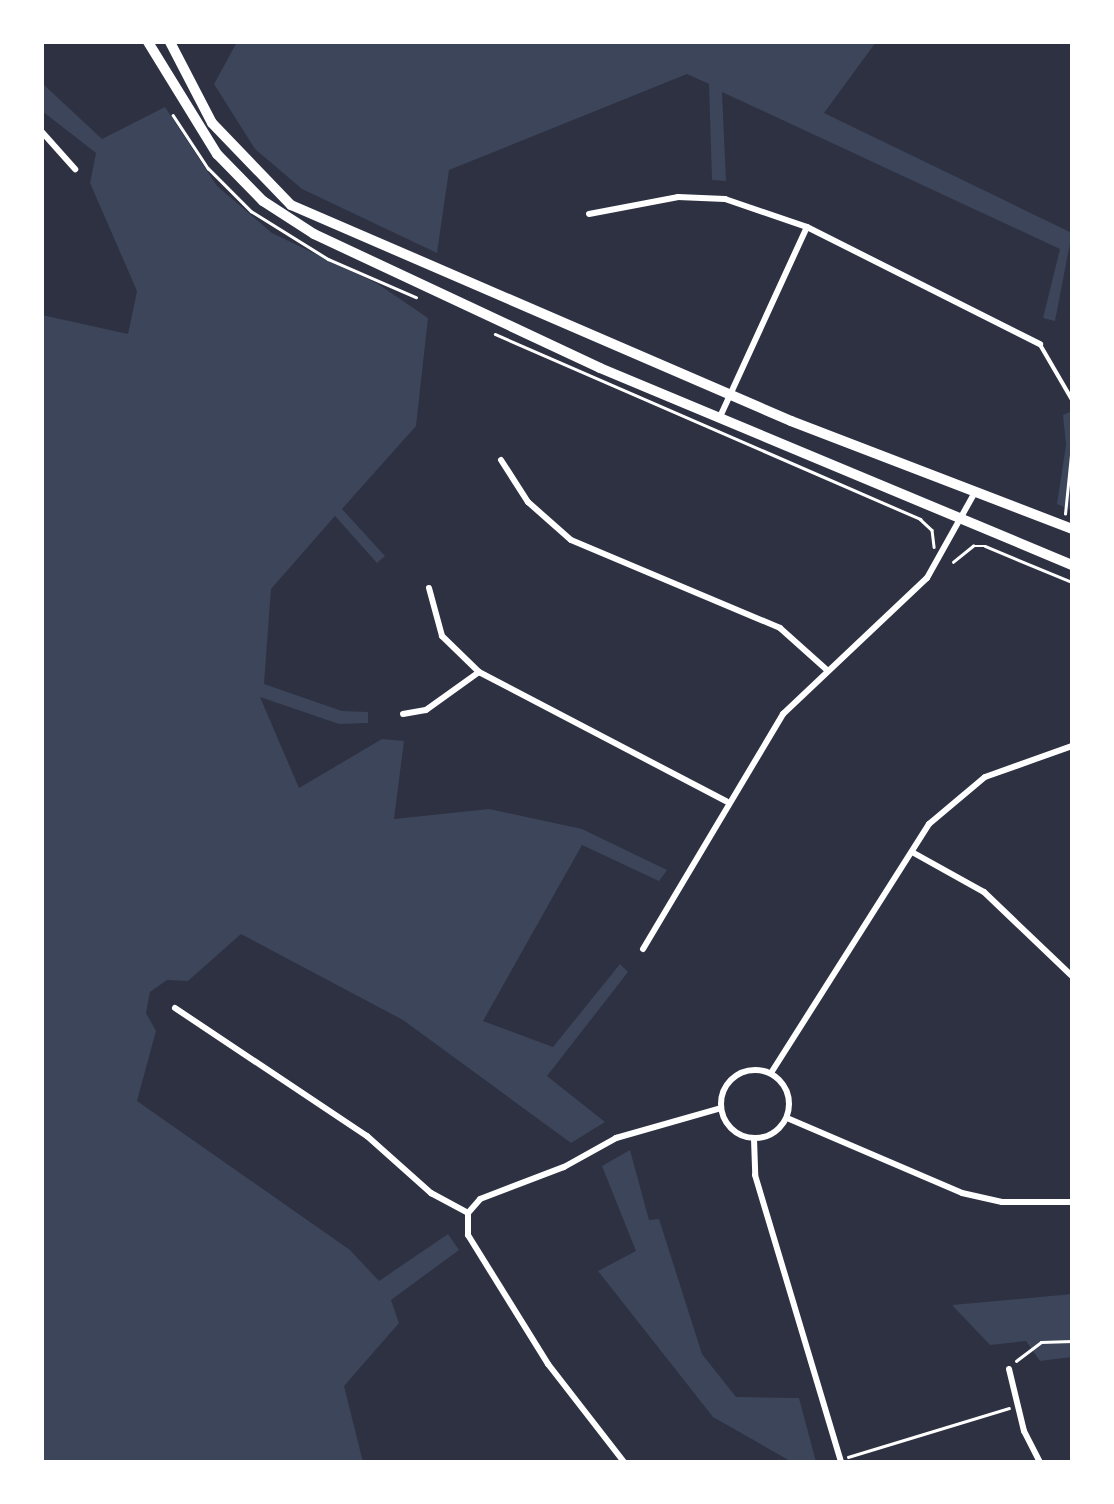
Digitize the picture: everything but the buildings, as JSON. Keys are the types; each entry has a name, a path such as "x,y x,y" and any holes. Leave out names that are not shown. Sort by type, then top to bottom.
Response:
{"main road":[{"path":"148,42 199,129 239,178 314,234 719,419 1072,565"},
{"path":"170,42 212,123 291,205 730,396 974,494 1072,529"}],"street":[{"path":"42,132 75,169"},
{"path":"589,214 678,197 725,199 807,227 1040,344"},
{"path":"719,419 807,227"},
{"path":"501,460 528,502 571,540 780,628 827,670"},
{"path":"643,950 726,801 783,715 827,670 906,602 963,519 974,494"},
{"path":"429,588 443,636 480,672 726,801"},
{"path":"403,714 426,710 480,672"},
{"path":"771,1073 929,824 985,777 1071,749"},
{"path":"912,852 1010,912 1072,976"},
{"path":"175,1008 367,1136 431,1193 468,1213"},
{"path":"624,1462 548,1364 468,1235 468,1213 480,1199 564,1167 615,1138 721,1108 736,1076 771,1073"},
{"path":"721,1108 732,1130 754,1139 774,1133 788,1118 788,1092 771,1073"},
{"path":"788,1118 962,1193 1002,1202 1072,1202"},
{"path":"754,1139 755,1175 841,1460"},
{"path":"1009,1369 1016,1406 1040,1462"}],"lane":[{"path":"1040,344 1072,399"}],"path":[{"path":"1061,525 1072,444"},
{"path":"953,562 974,546 985,546 1072,582"},
{"path":"1009,1369 1041,1342 1072,1341"},
{"path":"841,1460 1016,1406"}],"shaded area":[{"path":"237,42 876,42 824,113 1072,233 1055,321 1043,318 1060,249 722,92 726,181 712,180 709,84 687,74 449,170 437,253 302,189 255,149 214,84"},
{"path":"42,83 102,139 165,107 217,186 272,233 378,284 428,318 416,426 342,509 385,556 377,563 335,516 271,589 264,684 342,711 368,712 368,723 339,724 260,697 299,788 382,739 404,741 394,819 489,809 582,829 667,870 659,881 582,845 483,1021 553,1047 620,964 628,972 547,1076 605,1122 571,1143 403,1020 241,934 188,981 167,980 150,992 146,1013 156,1031 137,1101 350,1250 379,1281 448,1234 459,1250 391,1300 399,1323 344,1386 363,1462 42,1462 42,315 128,334 137,291 90,183 96,153 42,111"},
{"path":"1072,411 1071,510 1057,504 1066,445 1063,415"},
{"path":"630,1150 649,1220 659,1219 702,1354 736,1397 799,1398 816,1462 792,1462 713,1417 598,1271 636,1251 602,1166"},
{"path":"1072,1294 1072,1357 1040,1361 1026,1341 990,1345 952,1305"}]}
